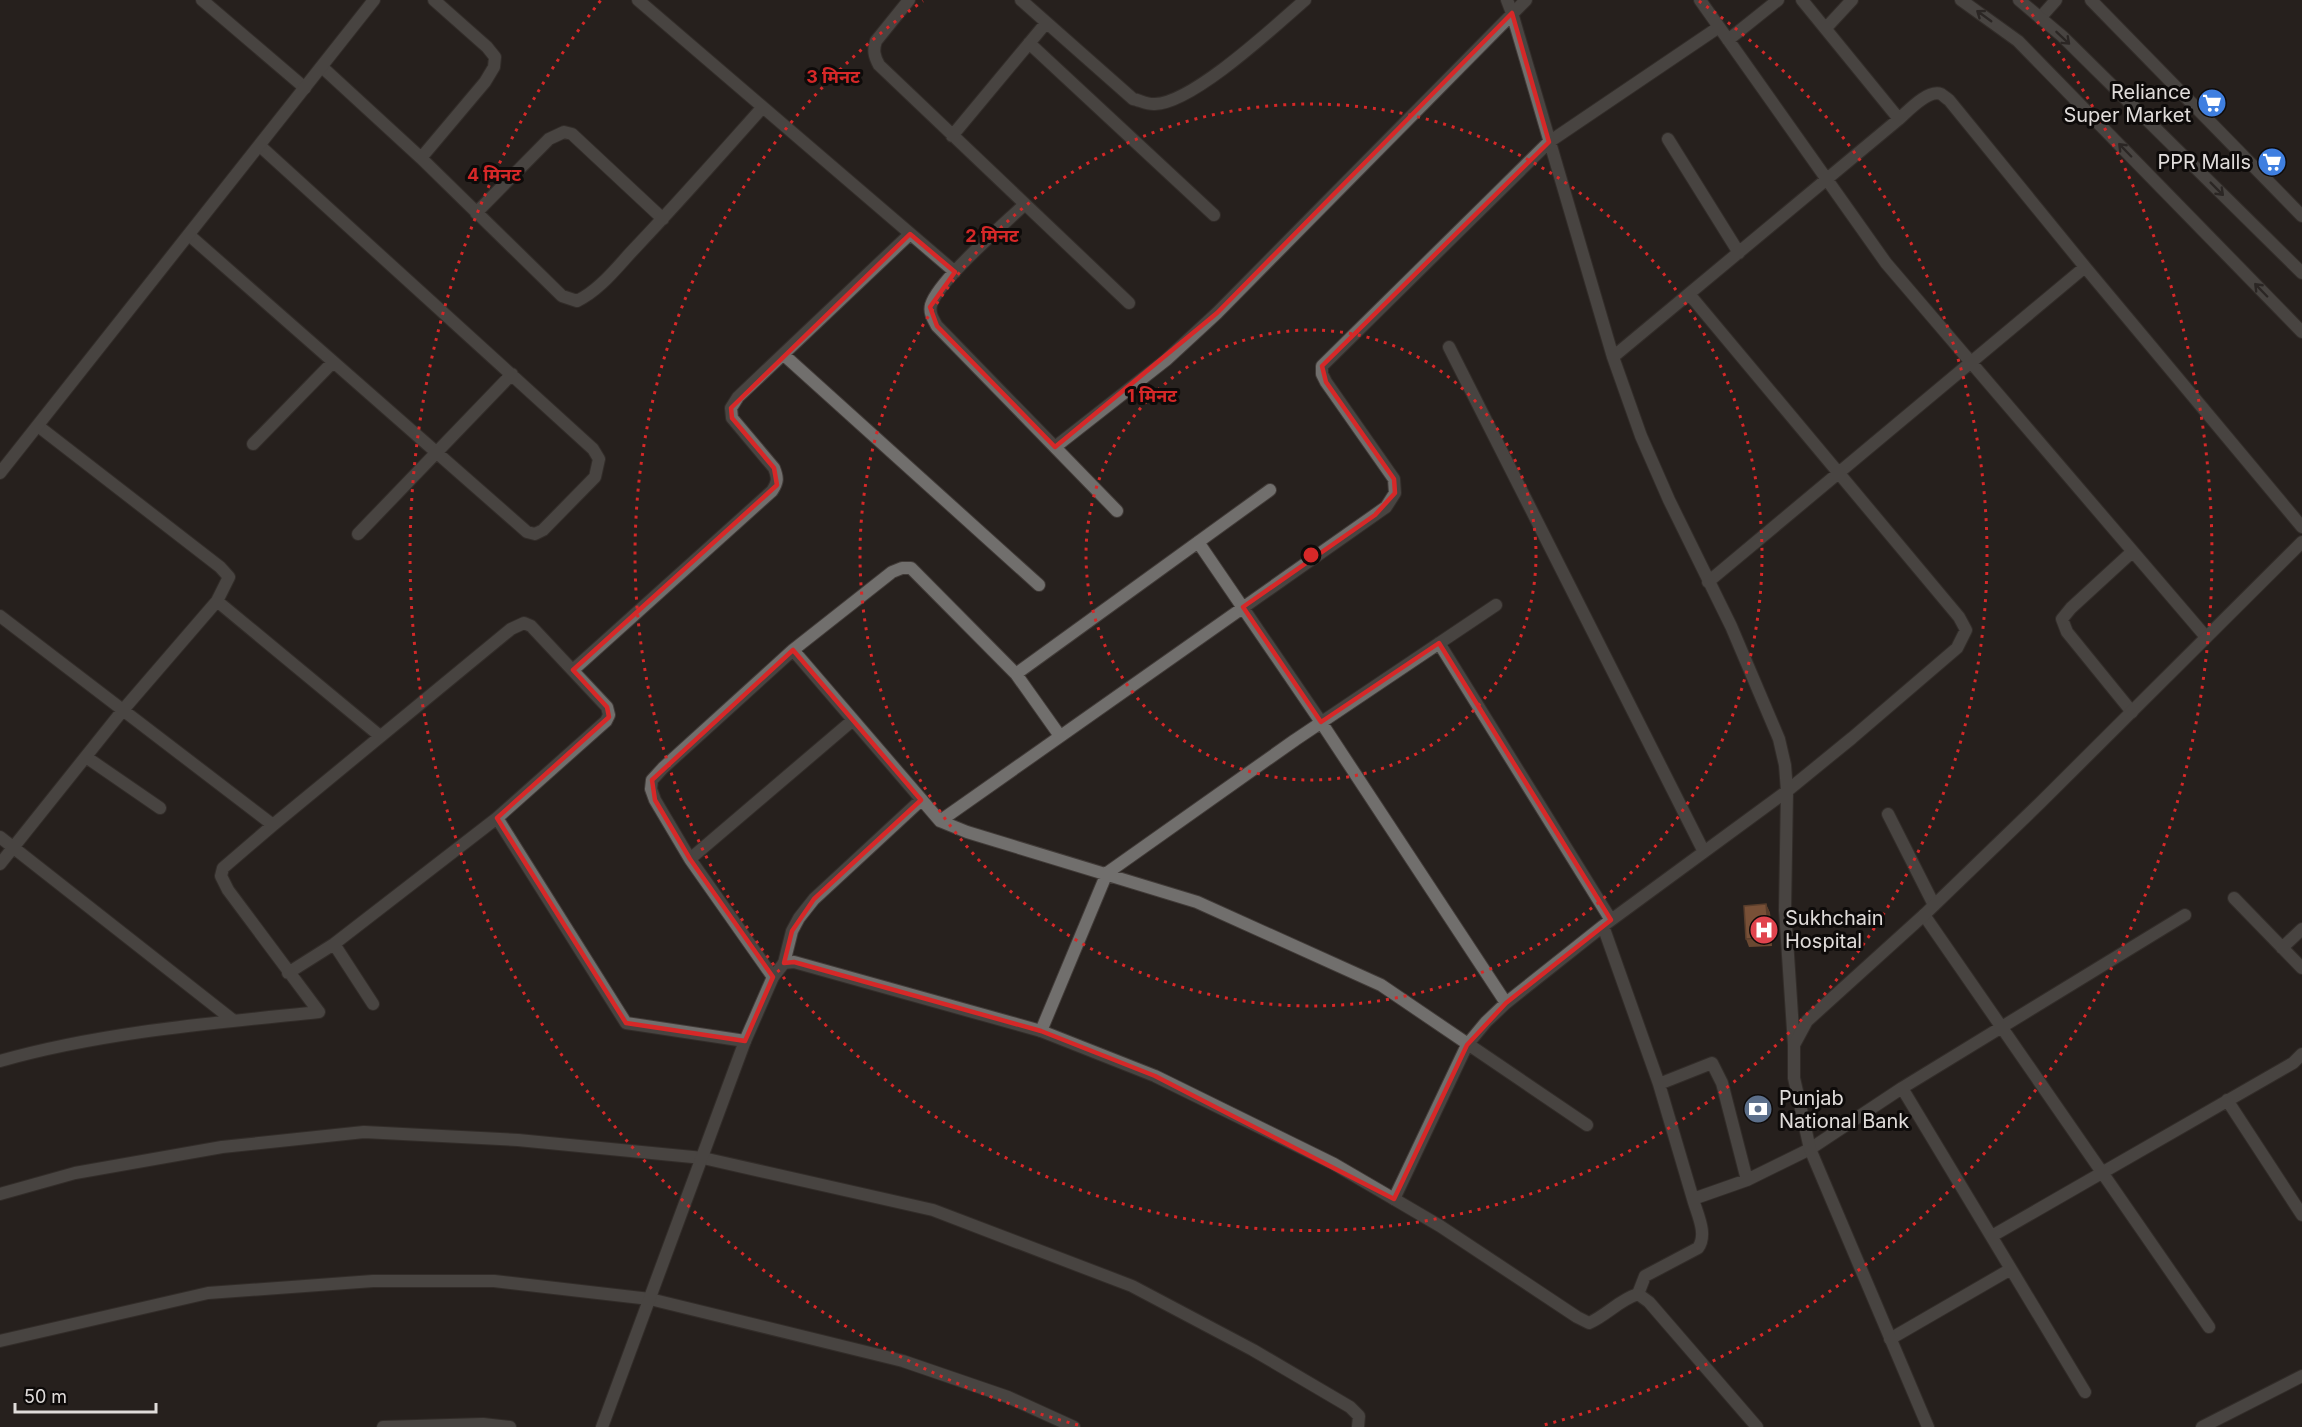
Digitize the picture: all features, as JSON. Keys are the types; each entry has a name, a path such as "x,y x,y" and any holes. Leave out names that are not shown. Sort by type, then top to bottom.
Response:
{"street":[{"path":"202,0 306,88"},
{"path":"0,473 374,0"},
{"path":"421,158 485,82 494,67 495,57 487,47 434,0"},
{"path":"638,0 955,272"},
{"path":"909,0 876,41 874,56 879,65 1128,303"},
{"path":"1021,0 1133,99 1154,105 1173,101 1203,83 1305,0"},
{"path":"1507,0 1612,357 1641,436 1708,582 1731,626 1779,739 1785,765 1785,910 1794,1077 1810,1149 1928,1427"},
{"path":"1055,447 1156,367 1216,313 1526,0"},
{"path":"1700,0 1886,263 2206,637"},
{"path":"1728,40 1778,0"},
{"path":"1802,0 1899,118"},
{"path":"1826,28 1852,0"},
{"path":"1961,0 2018,41 2302,332"},
{"path":"2019,0 2062,36 2302,273"},
{"path":"2040,18 2056,0"},
{"path":"2091,0 2302,216"},
{"path":"952,136 1046,23"},
{"path":"940,821 1386,507 1395,493 1394,479 1326,382 1322,374 1322,366 1549,142 1719,27"},
{"path":"1029,43 1214,215"},
{"path":"322,67 421,158 562,296 577,301 600,284 663,219 762,108"},
{"path":"1612,357 1899,118 1933,94 1941,94 1949,100 2302,527"},
{"path":"476,213 549,139 564,132 572,134 663,219"},
{"path":"1668,139 1739,253"},
{"path":"189,235 527,532 535,534 543,531 595,477 599,459 592,449 260,146"},
{"path":"1024,205 955,272 935,296 930,307 931,316 937,326 1118,511"},
{"path":"573,670 777,485 778,478 774,468 732,418 731,408 738,397 910,234"},
{"path":"1708,582 2085,267"},
{"path":"1394,1198 1467,1045 1486,1022 1506,1003 1607,923 1786,791 1957,648 1966,630 1959,617 1689,294"},
{"path":"1449,347 1704,852"},
{"path":"784,355 1039,585"},
{"path":"253,444 333,362"},
{"path":"358,534 512,374"},
{"path":"0,864 123,710 217,601 229,578 220,567 38,426"},
{"path":"1016,674 1270,490"},
{"path":"1198,542 1321,722 1506,1003"},
{"path":"1794,1045 1807,1021 1924,915 2302,542"},
{"path":"2132,552 2062,619 2067,632 2132,712"},
{"path":"773,977 690,859 655,800 651,789 652,780 793,650 892,572 911,568 1016,674 1060,736"},
{"path":"217,601 380,736"},
{"path":"1041,1031 1107,873 1321,722 1496,605"},
{"path":"0,616 273,825"},
{"path":"2,1059 176,1027 319,1012 288,973 228,890 221,876 223,868 511,629 524,623 538,631 607,707 609,715 606,721 497,818 334,944 288,973"},
{"path":"1439,643 1607,923 1659,1084 1703,1234 1698,1248 1645,1276 1638,1294"},
{"path":"793,650 940,821 967,832 1197,902 1381,985 1587,1125"},
{"path":"690,859 853,720"},
{"path":"86,757 160,808"},
{"path":"602,1427 745,1041 773,977 784,963 792,931 809,905 921,801"},
{"path":"1888,814 1934,905"},
{"path":"497,818 626,1023 745,1041"},
{"path":"0,837 234,1021"},
{"path":"2234,898 2302,968"},
{"path":"1924,915 2209,1327"},
{"path":"1693,1199 1747,1180 1810,1149 1902,1088 2185,915"},
{"path":"2283,948 2302,929"},
{"path":"334,944 373,1004"},
{"path":"784,963 794,962 1041,1031 1155,1076 1334,1164 1394,1198 1588,1323 1599,1318 1625,1298 1638,1294"},
{"path":"1992,1236 2293,1063 2302,1054"},
{"path":"1659,1084 1712,1063 1722,1083 1747,1180"},
{"path":"1902,1088 2085,1392"},
{"path":"2227,1101 2302,1215"},
{"path":"0,1194 75,1173 222,1148 364,1132 518,1140 702,1158 933,1210 1132,1286 1253,1350 1350,1407 1359,1416 1358,1427"},
{"path":"1890,1339 2011,1269"},
{"path":"0,1341 208,1293 373,1281 494,1281 650,1299 903,1361 1008,1397 1074,1427"},
{"path":"1638,1294 1656,1310 1757,1427"},
{"path":"2202,1427 2224,1422 2302,1376"},
{"path":"383,1427 483,1424 510,1427"}],"highlighted area":[{"path":"1512,13 1549,142 1322,366 1326,382 1394,479 1395,493 1375,515 1243,607 1321,722 1439,643 1611,920 1506,1003 1467,1045 1394,1199 1155,1076 1041,1031 794,962 784,963 792,931 814,899 921,800 793,650 652,780 655,800 690,859 773,977 745,1041 626,1023 497,818 609,717 607,707 573,670 777,485 774,468 732,418 731,408 910,234 955,272 930,307 937,326 1055,447 1217,313"}],"building":[{"path":"1766,904 1769,937 1746,939 1744,906"}],"place":[{"name":"Reliance Super Market","path":"2212,103"},
{"name":"PPR Malls","path":"2272,162"},
{"name":"Sukhchain Hospital","path":"1764,930"},
{"name":"Punjab National Bank","path":"1758,1109"}]}
